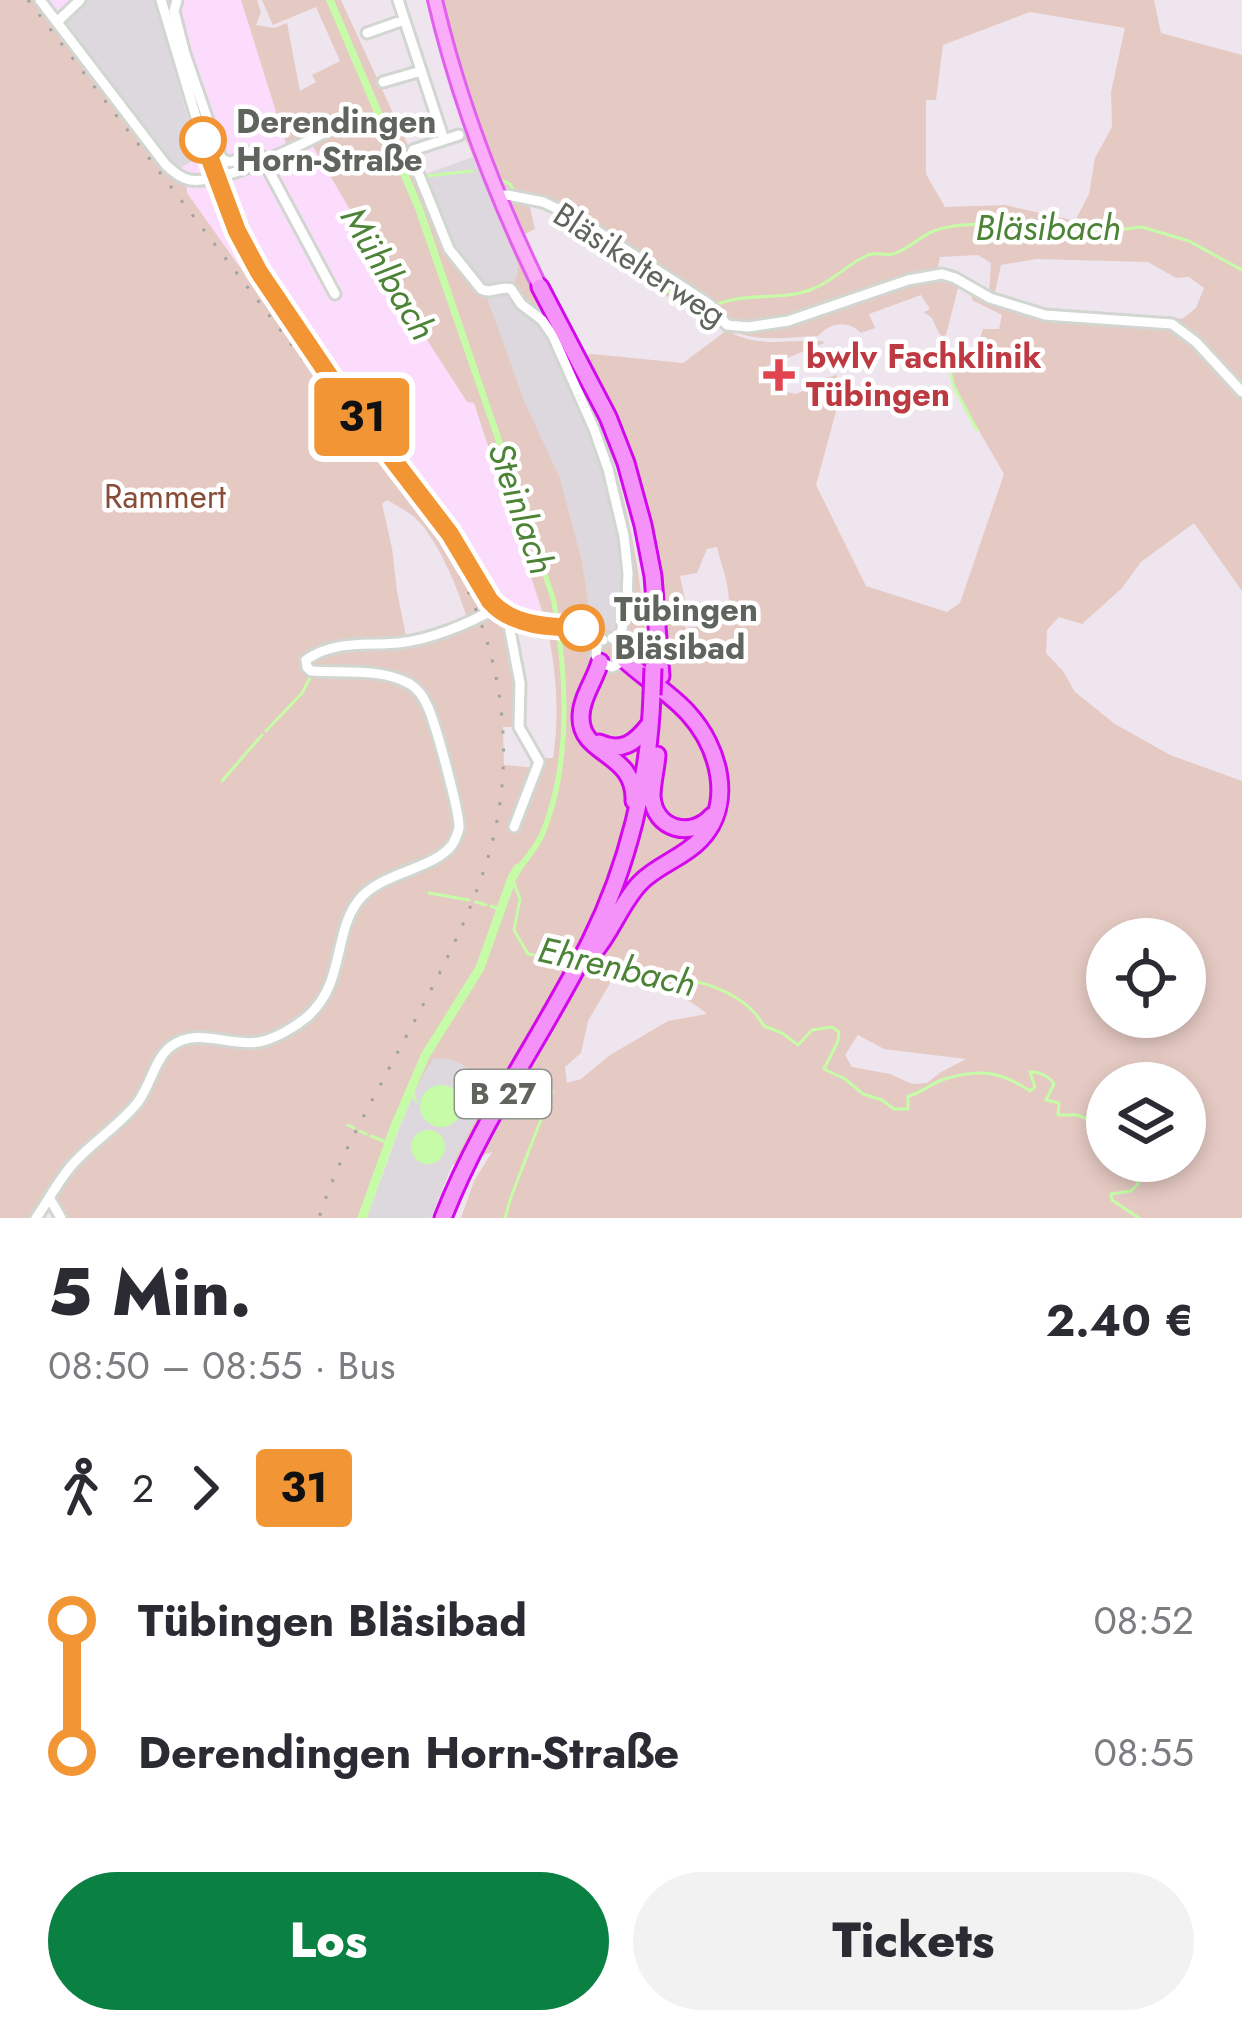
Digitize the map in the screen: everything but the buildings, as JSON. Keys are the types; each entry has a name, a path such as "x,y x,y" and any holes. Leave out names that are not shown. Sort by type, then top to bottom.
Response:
{"highway":[{"name":"B 27","path":"447,1218 618,896 648,800 657,743 657,672 646,577 625,487 597,410 540,287"},
{"path":"610,652 584,712 586,729 610,748 626,746 651,723"},
{"path":"610,652 674,703 702,737 717,785 715,810 701,827 680,830 657,813 652,793 657,743"},
{"path":"610,652 583,704 580,722 590,740 631,778 635,797 626,846"},
{"path":"589,956 635,888 702,838 720,801 714,757 692,716 610,652"},
{"name":"B 27","path":"589,956 640,798 656,698"}],"main road":[{"name":"B 27","path":"434,0 465,109 540,287"}],"street":[{"path":"40,0 166,165 186,179 215,177 263,160 345,122"},
{"path":"57,22 80,0"},
{"path":"161,0 215,177 243,244 286,315 450,534 496,608 512,618 586,630 610,652 622,623 628,584 624,536 589,417 545,324 511,289 484,292 449,249 411,155 413,150 459,135"},
{"path":"177,0 174,11 185,54 221,158 228,162 253,152 260,154 335,294"},
{"path":"398,0 443,140"},
{"path":"367,33 404,20"},
{"path":"383,82 421,71"},
{"name":"Bläsikelterweg","path":"498,196 542,202 578,218 710,304 727,325 748,328 788,321 908,280 942,274 990,298 1045,315 1172,324 1196,342 1242,392"},
{"path":"36,1218 70,1167 124,1120 165,1051 190,1037 259,1042 308,1017 335,975 347,925 359,900 454,843 459,827 451,786 429,709 416,687 381,676 311,671 306,660 336,647 428,636 496,608"},
{"path":"512,618 520,683 519,727 539,762 514,827"},
{"path":"50,1198 61,1218"}],"shaded area":[{"path":"40,0 241,0 288,150 309,140 411,315 467,402 473,403 544,626 502,612 258,273 249,280"},
{"path":"86,0 154,0 199,157 179,169 170,163 64,27 64,20"},
{"path":"473,157 518,273 608,469 628,573 622,623 616,632 589,625 582,561 560,478 449,249 420,176"},
{"path":"448,1056 468,1067 491,1092 452,1165 431,1218 367,1218 421,1077 432,1059"}],"green space":[{"name":"Rammert","path":"0,0 40,0 166,165 186,179 187,193 249,280 259,272 332,379 450,534 490,601 512,618 520,683 519,727 503,727 504,765 537,768 537,758 553,758 555,741 550,643 474,403 467,402 411,315 310,141 288,150 241,0 257,0 261,12 256,25 274,28 287,23 300,91 316,82 312,75 340,61 316,7 273,25 262,0 341,0 411,152 449,249 485,292 524,401 560,478 582,561 589,624 616,632 626,605 628,569 612,485 567,365 544,324 511,289 518,264 466,140 459,135 471,130 495,186 439,0 1154,0 1161,33 1242,55 1242,387 1195,335 1166,320 1168,316 1182,319 1196,308 1204,288 1189,277 1176,278 1148,262 1036,259 1001,265 994,297 989,294 991,263 978,255 940,257 937,271 920,272 809,313 777,321 747,324 726,318 714,323 670,298 567,221 529,204 535,229 519,237 503,209 602,428 636,562 646,670 666,685 662,594 640,494 617,427 577,356 683,363 727,330 761,341 825,343 767,366 763,382 785,386 787,392 796,394 837,375 838,404 816,485 866,586 947,612 960,603 1004,474 956,391 946,357 950,352 974,359 983,329 999,329 1002,315 972,296 1050,318 1166,325 1195,343 1242,396 1242,591 1194,523 1141,562 1122,588 1082,624 1059,617 1047,630 1046,653 1075,692 1115,724 1170,755 1242,781 1242,1218 461,1218 474,1181 492,1152 452,1165 490,1092 465,1066 443,1058 433,1059 412,1096 367,1218 61,1218 50,1199 61,1177 32,1218 0,1218","holes":["1030,12 1125,28 1111,92 1112,127 1095,158 1089,194 1075,221 1005,205 945,207 926,174 926,100 936,100 943,45","387,500 422,525 439,550 468,621 407,641 382,504","717,547 729,599 718,611 719,624 685,628 680,576 697,573 707,549","612,980 662,990 707,1014 668,1021 610,1055 581,1079 567,1083 565,1067 581,1053 588,1021","858,1035 884,1049 966,1059 927,1083 912,1084 890,1074 852,1067 845,1055"]},
{"path":"942,278 959,284 943,336 924,312 930,309 921,295 869,314 875,328 861,333 840,324 818,336 767,338 737,333 737,329 790,325 916,282"}],"water":[{"path":"326,0 334,0 423,208 556,599 566,686 561,777 543,838 515,879 510,875 542,827 557,772 561,685 551,600 415,209"},
{"path":"441,1085 456,1091 462,1106 456,1121 441,1127 426,1121 420,1106 426,1091"},
{"path":"428,1130 440,1135 445,1147 440,1159 428,1164 416,1159 411,1147 416,1135"}],"waterway":[{"name":"Bläsibach","path":"426,176 472,171"},
{"name":"Bläsibach","path":"499,179 514,191"},
{"name":"Bläsibach","path":"529,203 559,215"},
{"name":"Bläsibach","path":"573,221 628,257 683,304 700,304"},
{"name":"Bläsibach","path":"718,304 810,290 866,256 898,252 947,227 990,224 1046,230"},
{"name":"Bläsibach","path":"1080,234 1142,227 1189,241 1242,270"},
{"path":"946,355 954,387 977,430"},
{"path":"266,731 302,693 311,676"},
{"path":"222,781 262,735"},
{"name":"Steinlach","path":"362,1218 425,1056 480,968 518,868"},
{"name":"Ehrenbach","path":"512,878 520,899 514,930 528,954 571,961"},
{"path":"429,893 469,900"},
{"path":"476,902 486,905"},
{"path":"491,906 501,910"},
{"name":"Ehrenbach","path":"587,964 709,985 731,995 764,1026 798,1045 812,1030 832,1027 839,1032 838,1041 824,1069 894,1109 908,1109 908,1096 940,1081 980,1073 1030,1091 1035,1087 1030,1072 1054,1084 1046,1100 1059,1103 1058,1115 1086,1119"},
{"path":"411,1090 416,1101"},
{"path":"505,1218 552,1091"},
{"path":"348,1125 354,1128"},
{"path":"360,1131 366,1134"},
{"path":"371,1136 388,1143"},
{"name":"Ehrenbach","path":"1137,1182 1131,1191 1111,1194 1112,1200 1139,1218"}],"railway":[{"path":"28,0 431,527 455,565 488,646 498,689 503,777 486,864 453,946 348,1146 319,1218"}],"bus line":[{"name":"31","path":"203,140 237,231 259,272 332,380 450,534 490,601 530,624 581,628"}],"place":[{"name":"Derendingen Horn-Straße","path":"203,140"},
{"name":"bwlv Fachklinik Tübingen","path":"779,375"},
{"name":"Tübingen Bläsibad","path":"581,628"}],"water label":[{"name":"Mühlbach","path":"389,273"}]}
